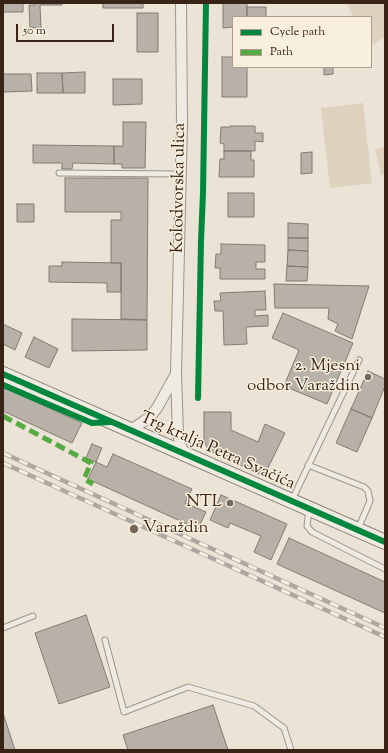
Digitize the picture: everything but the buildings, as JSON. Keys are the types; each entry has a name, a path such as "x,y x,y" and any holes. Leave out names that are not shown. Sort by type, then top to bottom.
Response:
{"main road":[{"name":"Trg kralja Petra Svačića","path":"3,374 385,542"}],"street":[{"name":"Kolodvorska ulica","path":"176,374 182,124 181,3"},
{"name":"Trg kralja Petra Svačića","path":"176,374 178,434 184,453"},
{"name":"Trg kralja Petra Svačića","path":"130,429 150,417 157,408 176,374"}],"lane":[{"path":"59,173 181,174"},
{"path":"291,500 359,360"},
{"path":"308,465 364,486 368,491 370,502 358,530"},
{"path":"309,508 307,526 312,532 385,569"},
{"path":"3,628 33,616"},
{"path":"105,640 124,712 188,687 254,706 284,728 291,750"}],"shaded area":[{"path":"346,3 385,3 385,37 372,45 372,16 353,16"},
{"path":"363,103 372,183 330,188 321,108"},
{"path":"385,147 385,174 381,175 375,149"}],"railway":[{"path":"3,453 385,628"},
{"path":"3,463 385,637"}],"marked path":[{"path":"3,416 91,463 84,479 93,484"}],"cycle path":[{"path":"198,398 206,3"},
{"path":"3,374 385,542"},
{"path":"3,385 92,423 110,422"}],"place":[{"name":"2. Mjesni odbor Varaždin","path":"368,377"},
{"name":"NTL","path":"230,503"},
{"name":"Varaždin","path":"134,529"}]}
